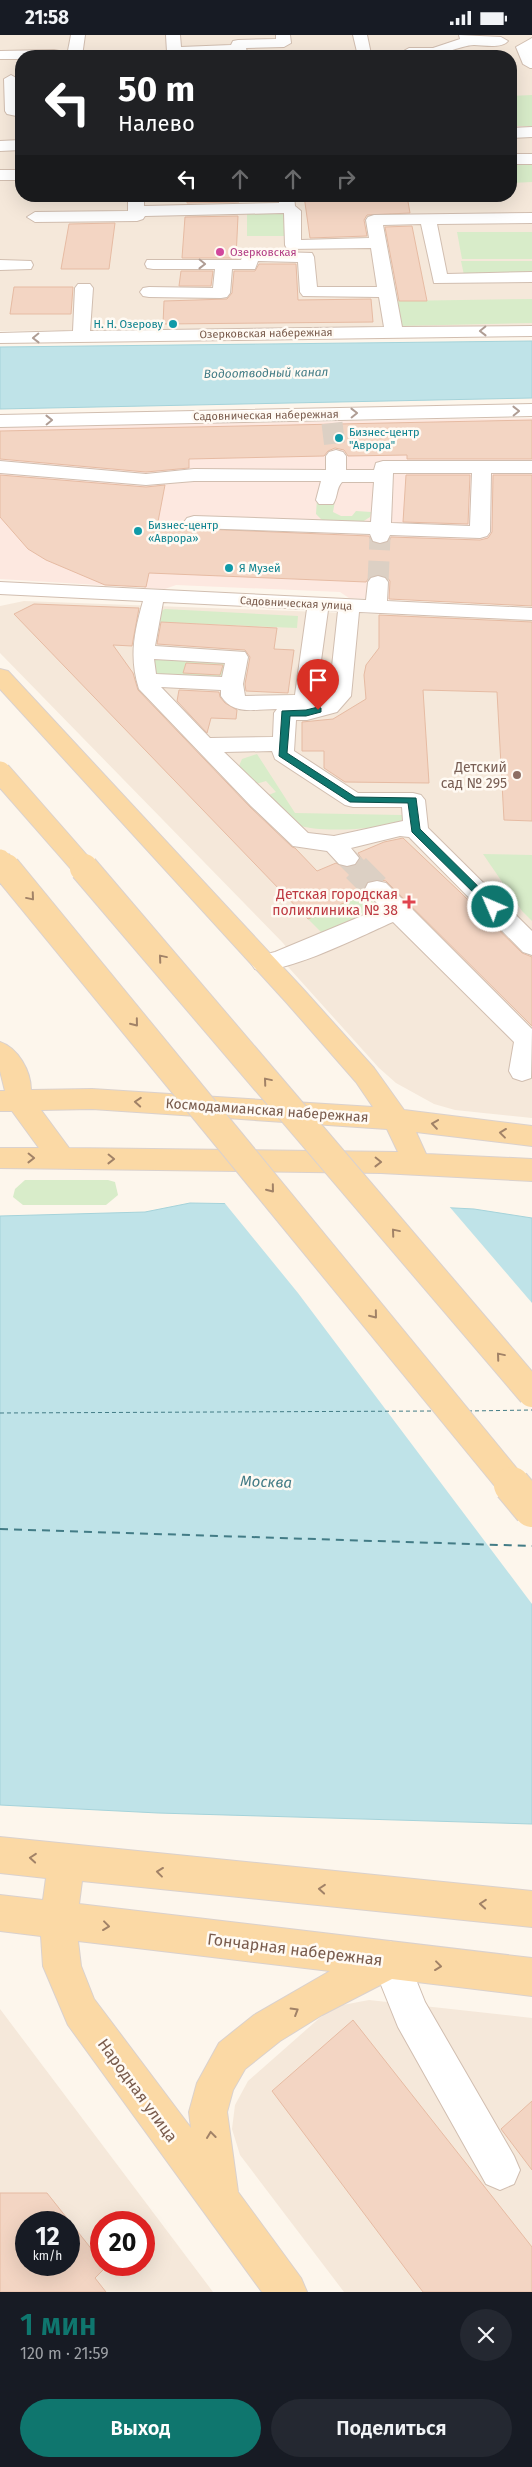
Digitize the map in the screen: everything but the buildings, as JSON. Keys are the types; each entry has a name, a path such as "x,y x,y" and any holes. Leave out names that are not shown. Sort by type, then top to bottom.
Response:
{"main road":[{"path":"0,675 365,1075 396,1119 417,1163"},
{"path":"0,773 128,918 532,1393"},
{"path":"0,860 532,1509"},
{"path":"0,1052 14,1070 18,1085 0,1121"},
{"name":"Космодамианская набережная","path":"9,1100 92,1099 396,1119 532,1136"},
{"path":"9,1100 62,1159"},
{"path":"0,1158 417,1163 532,1170"},
{"path":"0,1855 239,1881 532,1909"},
{"name":"Народная улица","path":"67,1861 58,1920 62,1966 82,2012 287,2292"},
{"name":"Гончарная набережная","path":"0,1913 532,1977"},
{"path":"219,2201 208,2112 216,2083 232,2056 267,2028 308,2002 390,1960"}],"street":[{"path":"76,50 78,35"},
{"path":"173,35 175,50"},
{"path":"239,50 238,43 284,43 284,35"},
{"path":"360,35 363,50"},
{"path":"453,50 467,38 501,41"},
{"path":"530,64 523,47 532,42"},
{"path":"0,55 15,55"},
{"path":"11,79 12,111 15,112"},
{"path":"517,133 532,132"},
{"path":"0,146 15,145"},
{"path":"517,159 532,159"},
{"path":"0,175 15,175"},
{"path":"36,217 137,216 136,203 287,202 293,211 293,245 378,243"},
{"path":"394,332 374,220 532,218"},
{"path":"428,219 440,279 532,277"},
{"path":"145,335 154,255 224,264 249,265 250,256 275,251 306,257 309,291 387,292"},
{"path":"148,306 221,293 224,264"},
{"path":"0,265 25,265"},
{"path":"81,337 84,288"},
{"name":"Озерковская набережная","path":"0,338 532,331"},
{"name":"Садовническая набережная","path":"0,421 332,418 532,410"},
{"path":"326,500 329,483 336,476 336,456"},
{"path":"0,467 125,478 173,479 194,475 384,476"},
{"path":"381,533 383,467 532,467"},
{"path":"194,523 381,533 480,531 482,467"},
{"path":"376,607 378,582"},
{"name":"Садовническая улица","path":"0,588 532,614"},
{"name":"Садовническая улица","path":"0,600 17,595 61,592"},
{"path":"154,597 142,652 146,680 150,689 259,801 301,840 340,851 400,828 416,830 532,946"},
{"path":"142,652 237,657 232,684 232,696 239,703 305,702 318,605"},
{"path":"349,606 340,696 328,707 306,713 285,713 283,754 353,800 413,800 416,830"},
{"path":"146,680 232,684"},
{"path":"204,745 284,744"},
{"path":"376,889 527,1040 522,1071"},
{"path":"264,963 281,959 397,911"},
{"path":"390,1960 411,2014 500,2170"}],"shaded area":[{"path":"0,35 532,35 532,129 517,129 517,50 15,50 15,141 0,142"},
{"path":"517,138 532,138 532,326 0,331 0,150 15,150 15,202 517,202"},
{"path":"532,418 532,602 413,596 404,600 349,598 340,592 176,585 165,589 144,588 149,569 136,569 131,587 0,579 0,427"},
{"path":"24,601 532,620 532,1118 455,1110 434,1104 396,1083 379,1068 281,959 287,948 283,943 0,653 0,606"},
{"path":"369,2000 532,2018 532,2292 344,2292 240,2155 232,2129 235,2105 248,2081 332,2007"},
{"path":"0,2009 152,2211 90,2211 90,2276 155,2276 155,2215 213,2292 0,2292"}],"green space":[{"path":"532,95 532,126 517,126 517,96"},
{"path":"517,162 532,162 532,182 517,183"},
{"path":"286,211 287,236 247,236 247,212"},
{"path":"457,232 532,232 532,259 462,259"},
{"path":"461,261 532,261 532,275 464,275"},
{"path":"532,299 532,323 399,326 395,301"},
{"path":"317,499 335,501 333,512 341,516 352,516 356,511 371,512 370,517 359,524 325,523 316,514"},
{"path":"165,609 298,616 297,628 159,622 161,611"},
{"path":"154,659 228,662 226,677 151,674"},
{"path":"257,754 295,813 402,815 402,820 381,826 335,830 298,825 285,816 266,796 276,792 266,781 256,784 239,766 242,759"},
{"path":"483,854 532,855 532,921 522,911"},
{"path":"366,893 373,901 371,910 323,934 308,919"},
{"path":"25,1180 108,1180 115,1182 118,1195 106,1205 23,1205 13,1197 15,1189"}],"water":[{"name":"Водоотводный канал","path":"532,341 532,398 0,409 0,347"},
{"name":"Москва","path":"190,1203 435,1207 474,1209 532,1218 532,1824 158,1813 0,1805 0,1216 145,1212"}],"pier":[{"path":"223,1201 448,1205 532,1303 532,1604 298,1293"}],"ferry route":[{"path":"468,1411 532,1410"},
{"path":"0,1413 434,1411"},
{"path":"0,1529 532,1546"}],"tunnel":[{"path":"332,423 336,456"},
{"path":"378,582 380,537"},
{"path":"347,858 358,869"},
{"path":"356,868 377,889"}],"place":[{"name":"Озерковская","path":"220,252"},
{"name":"Н. Н. Озерову","path":"173,324"},
{"name":"Бизнес-центр \"Аврора\"","path":"339,438"},
{"name":"Бизнес-центр «Аврора»","path":"138,531"},
{"name":"Я Музей","path":"229,568"},
{"name":"Детский сад № 295","path":"517,775"},
{"name":"Детская городская поликлиника № 38","path":"409,902"}],"route":[{"path":"318,710 306,713 285,713 283,754 353,800 413,800 416,830 493,907"}]}
